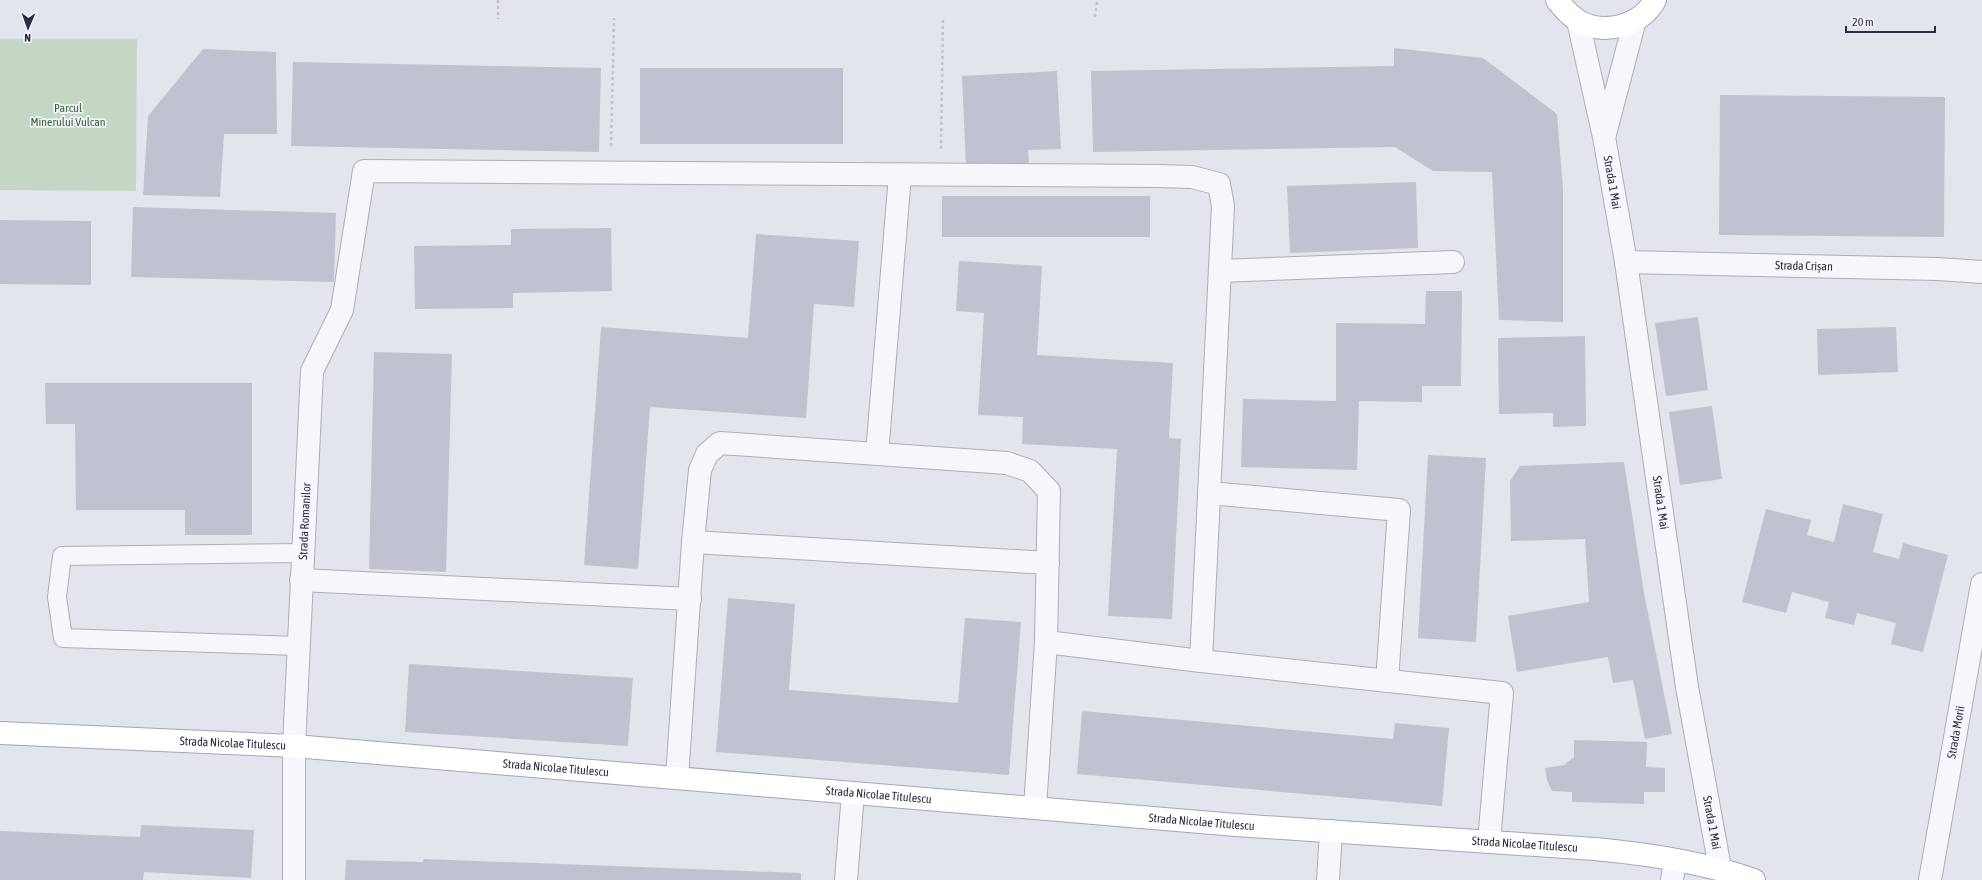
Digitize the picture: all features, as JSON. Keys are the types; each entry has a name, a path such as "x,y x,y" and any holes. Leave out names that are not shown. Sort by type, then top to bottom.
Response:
{"main road":[{"path":"1557,0 1565,11 1578,21 1596,27 1616,28 1635,20 1656,1"},
{"name":"Strada Nicolae Titulescu","path":"0,733 294,746 1035,808 1639,853 1674,870 1720,868 1754,880"}],"street":[{"name":"Strada 1 Mai","path":"1604,137 1635,20"},
{"name":"Strada 1 Mai","path":"1578,21 1604,137 1626,262 1687,687 1720,868"},
{"name":"Strada Romanilor","path":"294,880 294,746 312,371 342,310 364,171 610,173"},
{"path":"610,173 1159,176 1192,177 1219,184 1223,206 1201,660"},
{"path":"877,454 900,175"},
{"path":"1220,271 1453,262"},
{"name":"Strada Crișan","path":"1626,262 1938,269 1982,272"},
{"path":"677,778 693,542 700,470 707,454 720,443 1007,463 1030,471 1049,491 1046,642 1035,808"},
{"path":"1209,493 1399,510 1387,681"},
{"path":"693,542 1048,563"},
{"path":"301,580 690,600"},
{"name":"Strada Morii","path":"1930,880 1982,584"},
{"path":"1046,642 1502,693 1489,841"},
{"path":"846,880 853,793"},
{"path":"1328,880 1331,831"}],"lane":[{"path":"298,646 63,638 56,597 62,556 303,553"}],"path":[{"path":"498,0 498,19"},
{"path":"1095,17 1096,0"},
{"path":"941,176 943,17"},
{"path":"610,173 614,18"}],"green space":[{"name":"Parcul Minerului Vulcan","path":"0,39 137,39 136,191 0,190"}],"building":[{"path":"1394,48 1483,58 1557,114 1563,189 1563,322 1499,320 1492,172 1433,171 1395,147 1093,152 1091,71 1394,66"},
{"path":"203,49 276,52 277,134 224,134 220,197 143,195 148,116"},
{"path":"293,62 601,68 599,152 291,146"},
{"path":"640,68 843,68 843,144 640,144"},
{"path":"1057,71 1061,149 1028,150 1029,163 966,166 962,76"},
{"path":"1720,95 1945,97 1944,237 1719,235"},
{"path":"1416,182 1418,248 1290,253 1287,186"},
{"path":"942,196 1150,196 1150,237 942,237"},
{"path":"133,207 336,213 334,282 131,277"},
{"path":"0,220 91,221 91,285 0,284"},
{"path":"611,228 612,291 513,293 513,308 415,309 414,246 511,245 511,229"},
{"path":"756,234 859,241 854,307 814,304 806,418 650,407 638,569 584,565 601,327 748,338"},
{"path":"959,261 1042,266 1037,355 1173,363 1169,438 1181,439 1172,619 1108,616 1117,449 1022,444 1023,417 978,415 984,313 956,311"},
{"path":"1426,291 1462,291 1461,386 1422,386 1422,402 1359,401 1357,470 1241,467 1243,399 1336,401 1336,323 1425,324"},
{"path":"1698,317 1708,390 1666,396 1655,323"},
{"path":"1896,327 1898,372 1818,375 1817,329"},
{"path":"1585,336 1586,426 1553,427 1553,413 1499,414 1498,338"},
{"path":"374,352 452,354 446,572 369,569"},
{"path":"45,383 252,383 252,535 185,535 185,510 76,510 75,424 46,424"},
{"path":"1712,406 1722,479 1680,485 1669,412"},
{"path":"1428,455 1486,458 1476,642 1418,638"},
{"path":"1624,462 1644,593 1672,734 1645,739 1633,680 1613,683 1608,657 1517,672 1508,616 1589,602 1585,539 1511,541 1510,481 1520,466"},
{"path":"1843,504 1883,514 1873,552 1899,559 1903,543 1948,555 1923,652 1891,644 1896,623 1857,613 1854,625 1825,618 1829,602 1792,592 1786,613 1742,602 1766,509 1811,520 1807,535 1834,542"},
{"path":"728,598 795,604 789,690 958,703 965,618 1021,622 1009,775 716,752"},
{"path":"409,664 633,678 628,746 405,732"},
{"path":"1082,711 1393,739 1395,723 1449,728 1442,806 1077,774"},
{"path":"1574,740 1647,742 1646,767 1665,768 1665,792 1644,792 1644,804 1572,802 1572,792 1552,791 1547,780 1545,768 1564,765 1574,757"},
{"path":"141,825 254,830 251,878 144,872 143,880 0,880 0,831 140,837"},
{"path":"424,859 801,873 801,880 345,880 346,860 423,862"}]}
